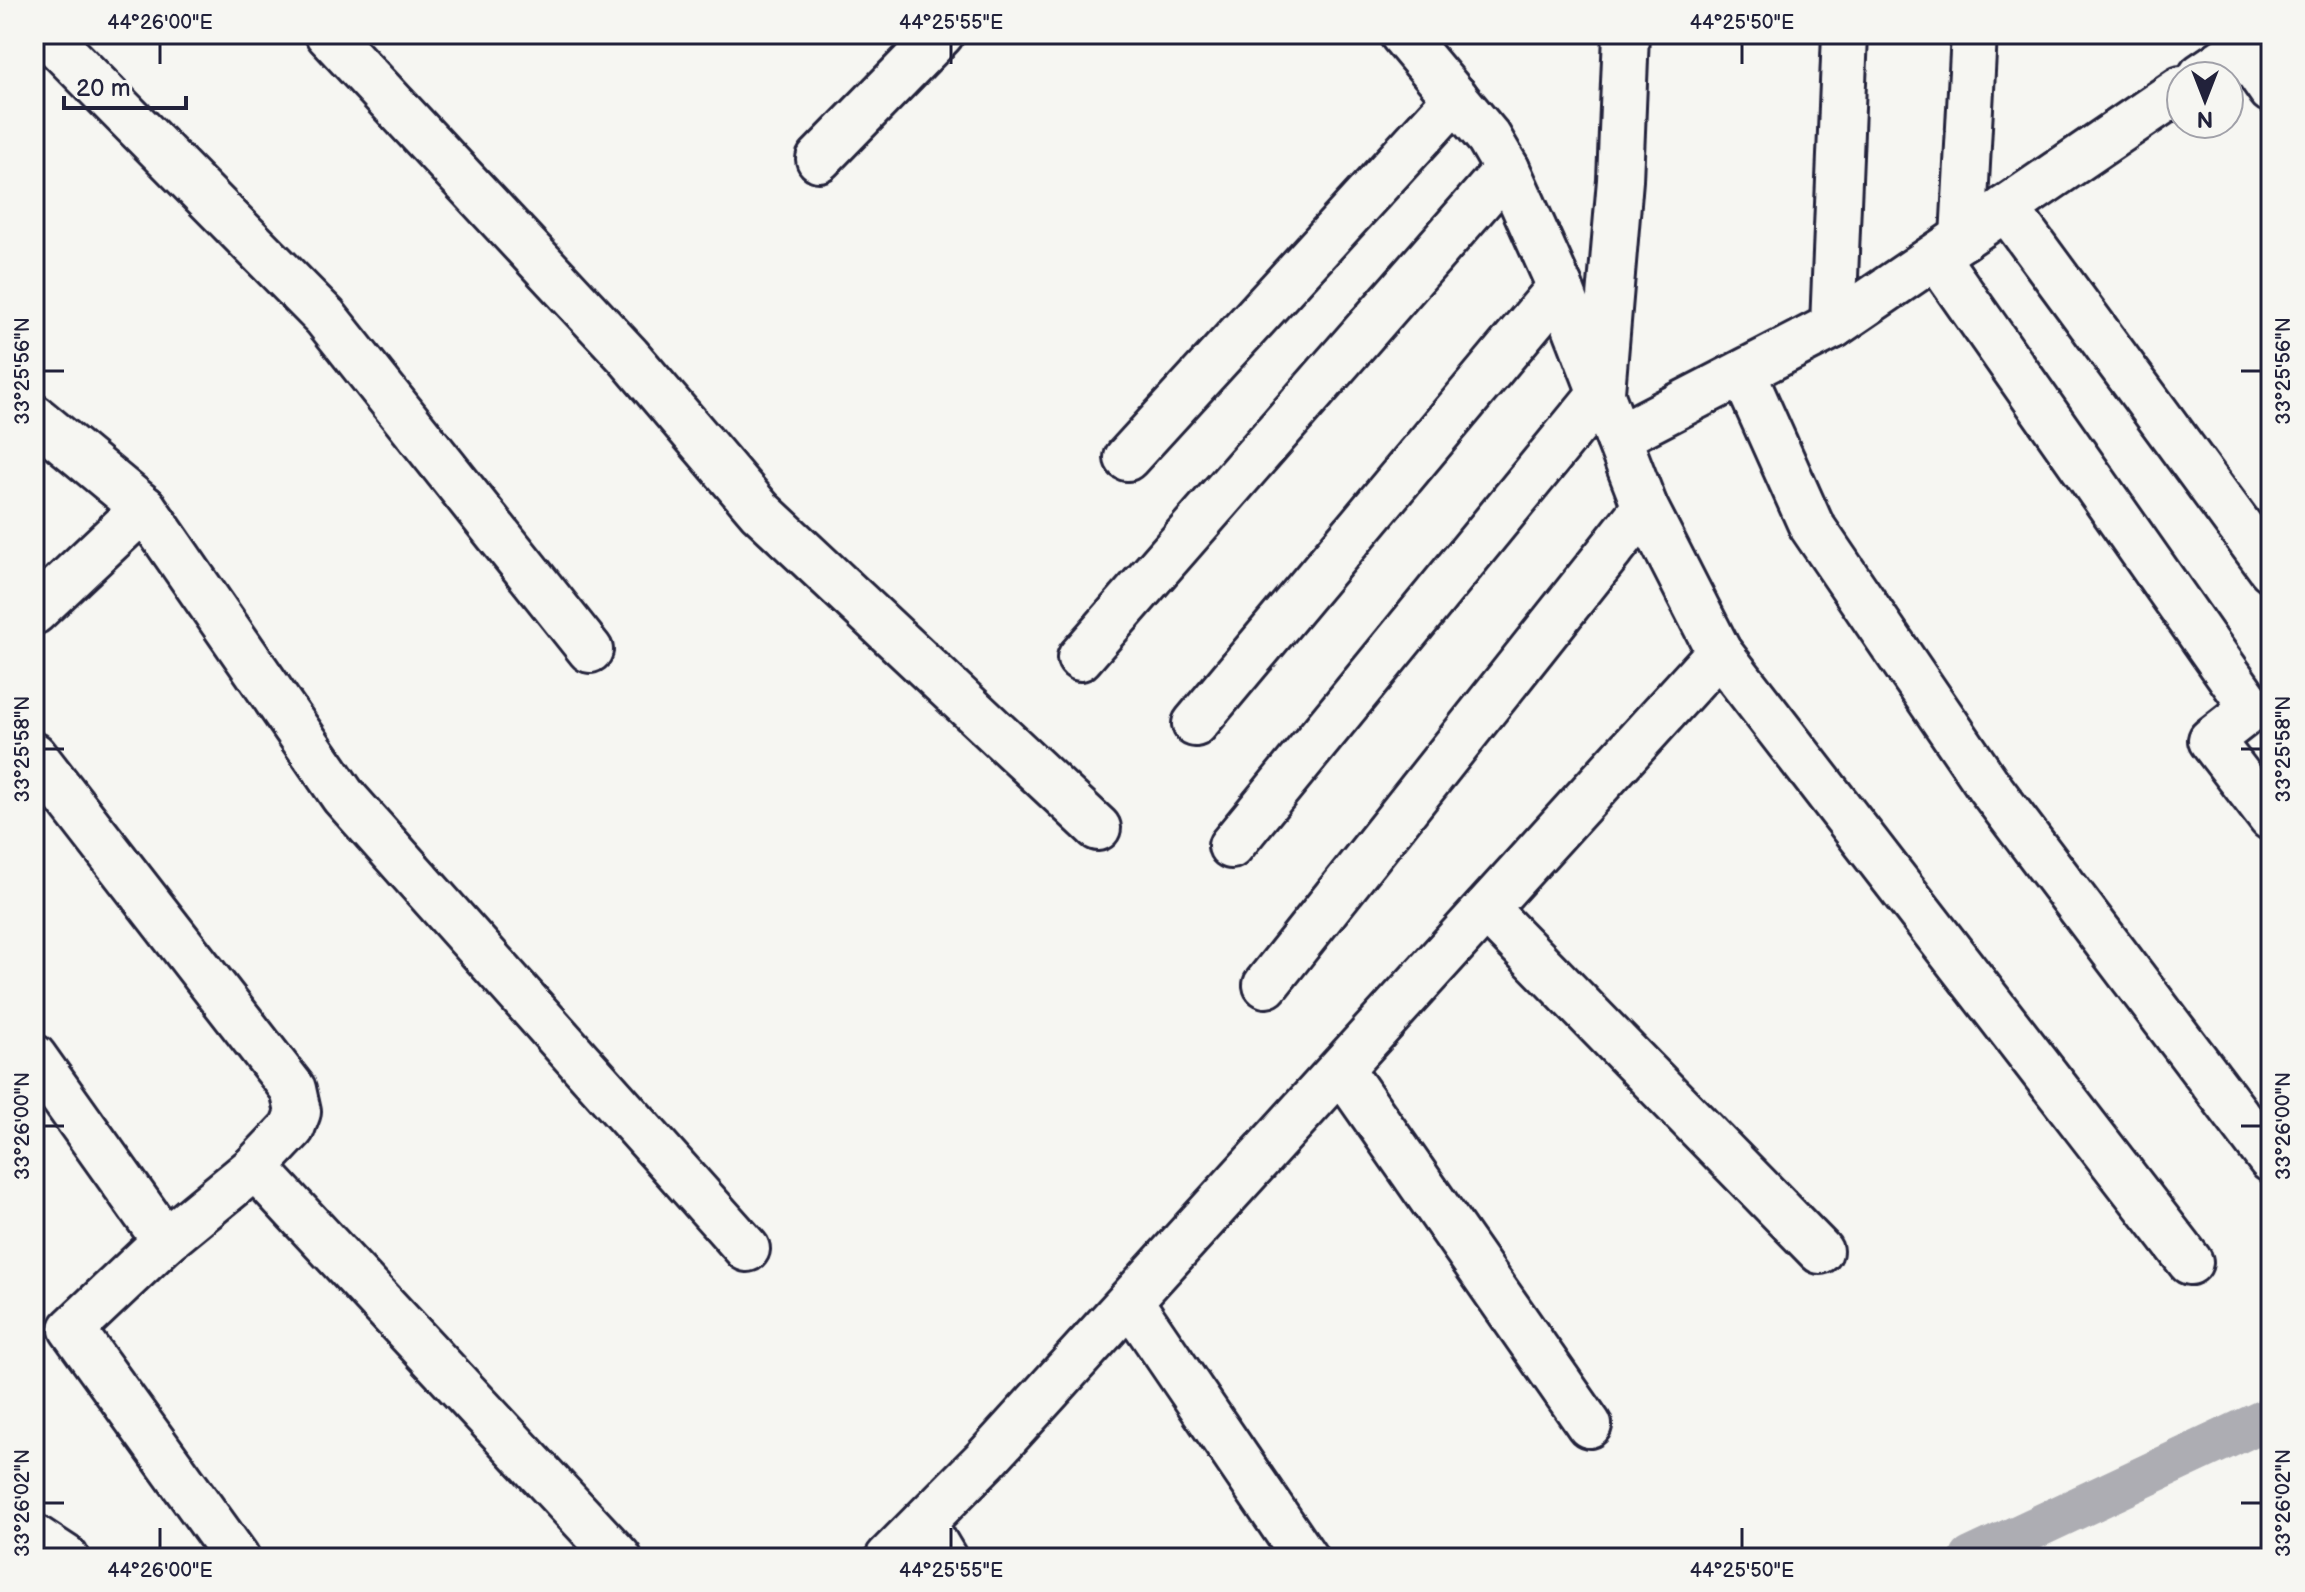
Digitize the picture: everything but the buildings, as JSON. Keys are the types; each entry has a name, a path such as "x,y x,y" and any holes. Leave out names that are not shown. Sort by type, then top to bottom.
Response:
{"street":[{"path":"46,34 325,317 590,650"},
{"path":"328,34 628,356 760,511 1098,828"},
{"path":"819,159 941,34"},
{"path":"1402,34 1489,138 1507,169 1560,287 1645,507 1719,652 2190,1262"},
{"path":"1231,846 1602,392 1620,180 1626,34"},
{"path":"1833,326 1845,34"},
{"path":"1974,34 1950,247 2252,708 2211,740 2271,818"},
{"path":"2225,60 2257,38 2271,90"},
{"path":"1127,458 1456,98"},
{"path":"1618,437 1833,326 2165,100"},
{"path":"1080,658 1507,169"},
{"path":"2006,208 2271,569"},
{"path":"1195,724 1560,287"},
{"path":"1743,373 1811,525 1990,788 2271,1160"},
{"path":"34,417 144,508 343,796 747,1249"},
{"path":"1266,985 1645,507"},
{"path":"34,612 144,508"},
{"path":"888,1558 933,1541 987,1458 1719,652"},
{"path":"34,755 293,1089 298,1112 292,1128 255,1167 165,1241 72,1329 237,1558"},
{"path":"1486,909 1820,1251"},
{"path":"34,1057 165,1241"},
{"path":"1341,1069 1589,1425"},
{"path":"255,1167 619,1558"},
{"path":"1130,1301 1305,1558"},
{"path":"34,1537 66,1558"}],"waterway":[{"path":"1971,1558 2271,1417"}]}
